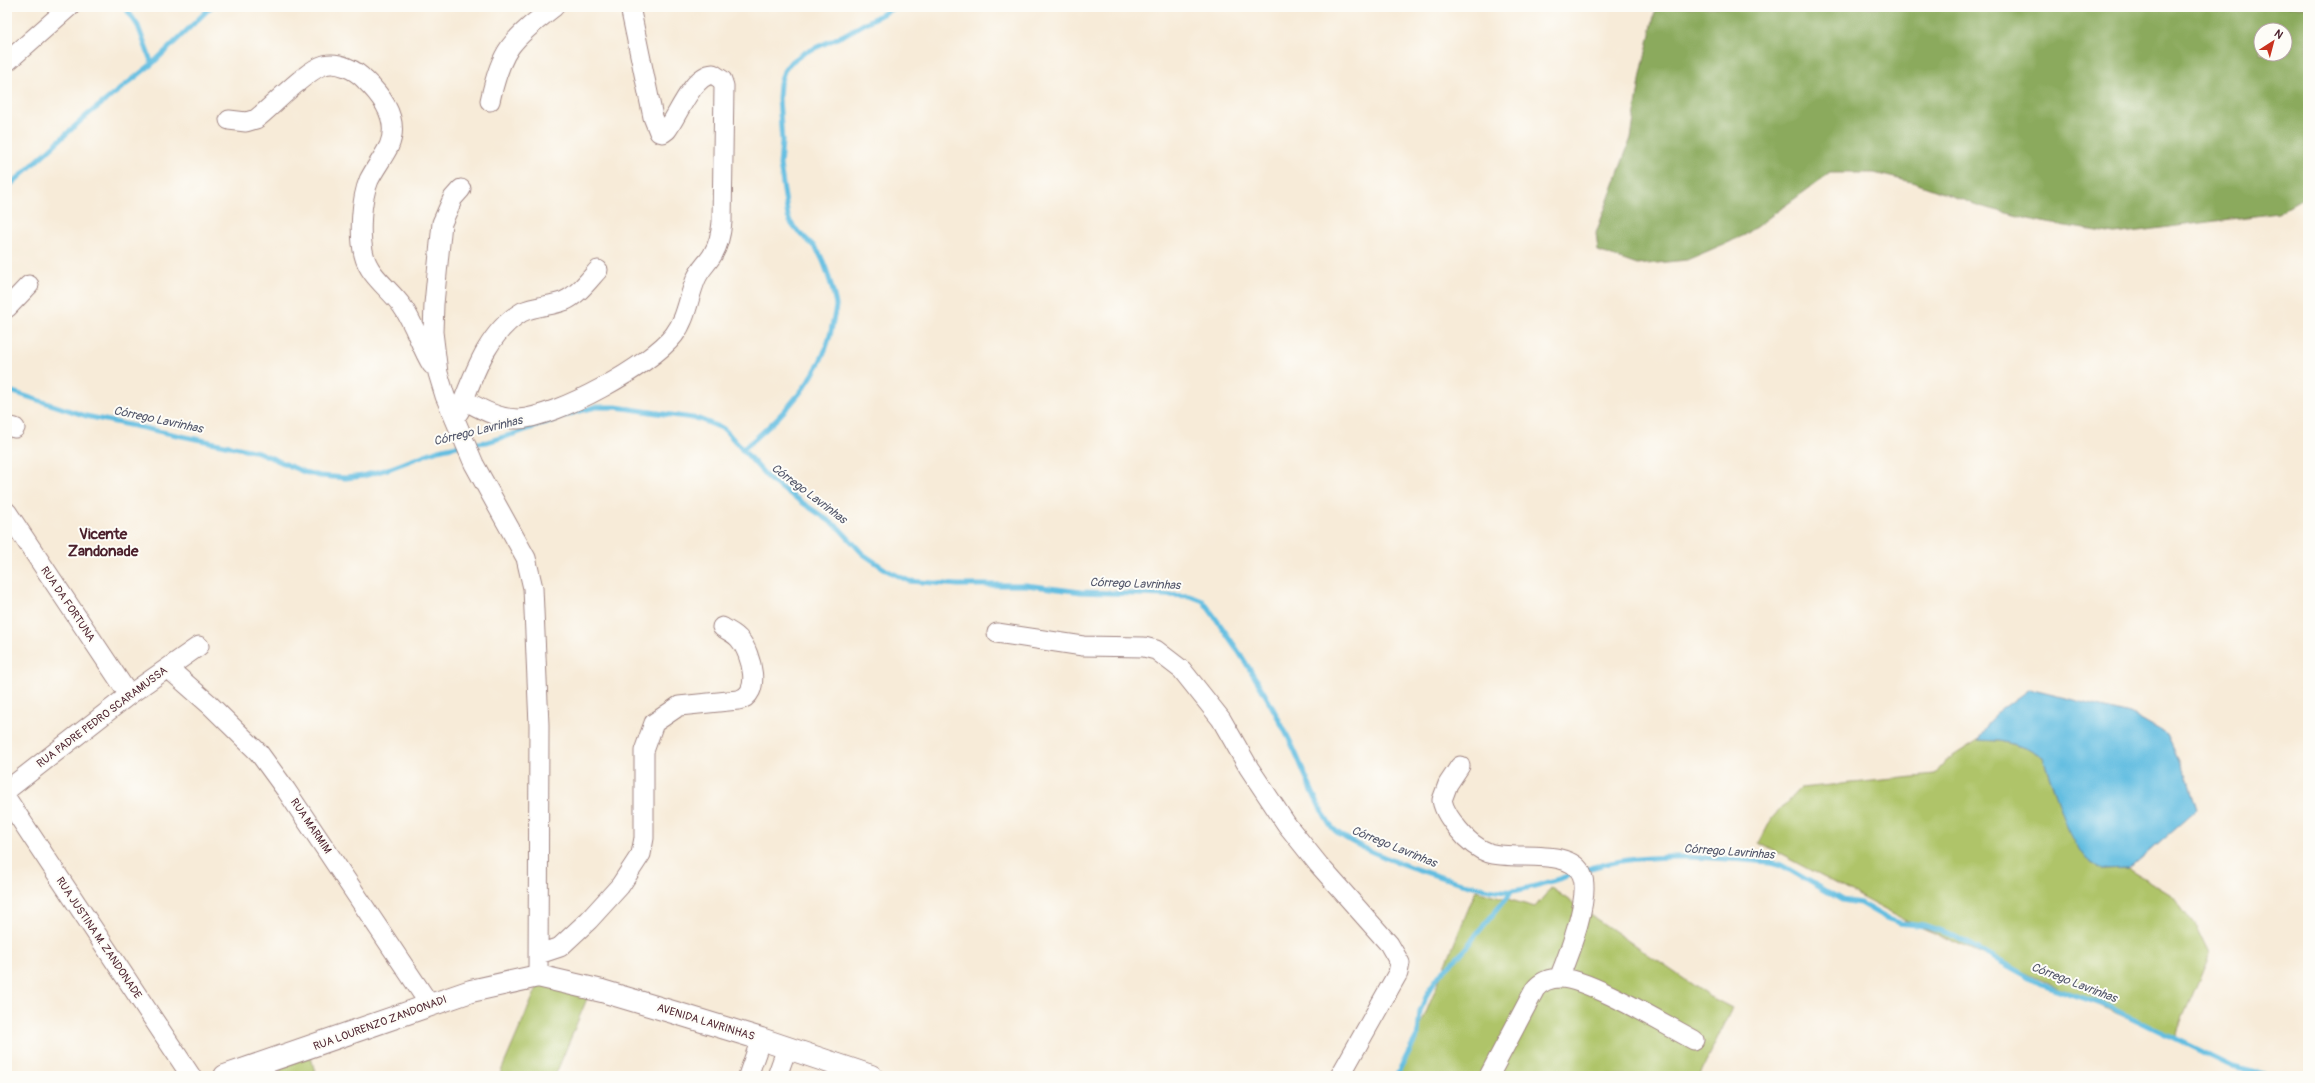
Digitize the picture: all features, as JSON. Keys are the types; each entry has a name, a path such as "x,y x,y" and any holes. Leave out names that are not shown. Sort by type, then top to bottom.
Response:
{"street":[{"path":"7,62 69,7"},
{"path":"490,101 496,72 505,52 532,23 554,7"},
{"path":"464,400 502,418 518,419 538,415 610,384 638,366 673,336 687,311 696,279 713,254 720,239 722,222 724,86 722,80 713,74 704,77 690,93 668,130 663,133 659,132 653,118 630,7"},
{"path":"229,120 246,122 256,119 312,71 325,64 342,65 352,70 374,88 392,117 393,128 389,145 364,194 362,209 364,254 367,264 375,276 402,306 410,319 427,356 438,373"},
{"path":"461,190 450,203 442,223 434,304 433,332 438,373 455,423 471,457 526,558 533,588 539,725 538,976"},
{"path":"455,423 485,351 507,324 523,312 564,300 574,294 598,270"},
{"path":"7,308 29,285"},
{"name":"RUA DA FORTUNA","path":"7,512 129,695"},
{"path":"539,954 560,947 589,920 620,886 641,854 644,838 644,751 654,723 679,706 738,700 743,699 749,694 753,676 749,659 740,640 722,627"},
{"path":"997,633 1083,646 1144,647 1156,650 1168,658 1197,686 1221,719 1249,768 1287,824 1319,864 1376,927 1397,956 1400,963 1398,973 1340,1076"},
{"name":"RUA PADRE PEDRO SCARAMUSSA","path":"7,790 129,695 198,646"},
{"name":"RUA MARMIM","path":"168,668 209,704 259,753 286,790 430,1005"},
{"path":"1460,766 1448,784 1442,800 1455,826 1471,844 1488,853 1502,856 1563,858 1576,866 1583,880 1578,923 1559,978"},
{"name":"RUA JUSTINA M. ZANDONADE","path":"7,799 191,1076"},
{"name":"RUA LOURENZO ZANDONADI","path":"225,1076 471,991 538,976"},
{"name":"AVENIDA LAVRINHAS","path":"538,976 602,991 761,1039 871,1076"},
{"path":"1489,1076 1535,989 1540,983 1559,978 1596,989 1694,1040"},
{"path":"748,1076 761,1039"},
{"path":"777,1076 787,1048"}],"green space":[{"path":"1656,7 2308,7 2308,196 2278,213 2115,234 2041,222 1980,206 1915,183 1874,173 1830,173 1745,235 1687,260 1637,265 1598,251 1596,233 1631,138 1641,74"},
{"path":"1978,740 2000,741 2026,748 2043,758 2055,792 2102,870 2129,869 2173,896 2198,929 2210,954 2174,1038 1902,919 1759,843 1772,818 1800,788 1935,775 1945,761"},
{"path":"1551,888 1709,996 1732,1008 1699,1076 1397,1076 1412,1047 1476,890 1535,907"},
{"path":"542,976 591,989 555,1076 499,1076"},
{"path":"309,1050 316,1076 282,1076 277,1059"}],"water":[{"path":"2029,689 2130,714 2167,735 2187,777 2197,809 2129,869 2102,870 2080,852 2068,829 2043,758 2026,748 2000,741 1978,740 1995,714"}],"waterway":[{"path":"125,7 138,26 152,64"},
{"path":"7,188 86,116 152,64 211,7"},
{"path":"742,450 772,424 800,393 811,377 821,359 828,341 836,307 829,277 820,254 795,228 788,217 780,165 782,141 779,98 780,84 784,71 790,63 804,53 844,35 895,7"},
{"name":"Córrego Lavrinhas","path":"7,390 86,416 258,452 304,472 320,476 346,478 363,476 391,468 438,450 462,445"},
{"name":"Córrego Lavrinhas","path":"470,444 487,442 576,412 596,407 616,407 699,419 724,429 771,481 838,527 863,554 888,571 909,581 958,585 1026,585 1081,592 1190,596 1203,601 1238,650 1259,684 1288,737 1324,815 1330,825 1342,835 1362,847 1416,869 1473,886 1496,890 1520,890 1545,884 1577,873"},
{"name":"Córrego Lavrinhas","path":"1584,870 1629,860 1676,857 1771,862 1781,865 1842,900 1860,903 1886,918 1899,923 1924,926 1954,936 2041,984 2108,1006 2233,1067 2268,1076"},
{"path":"1396,1076 1418,1035 1420,1011 1430,988 1441,973 1459,956 1512,891"}],"district":[{"name":"Vicente Zandonade","path":"103,542"}]}
